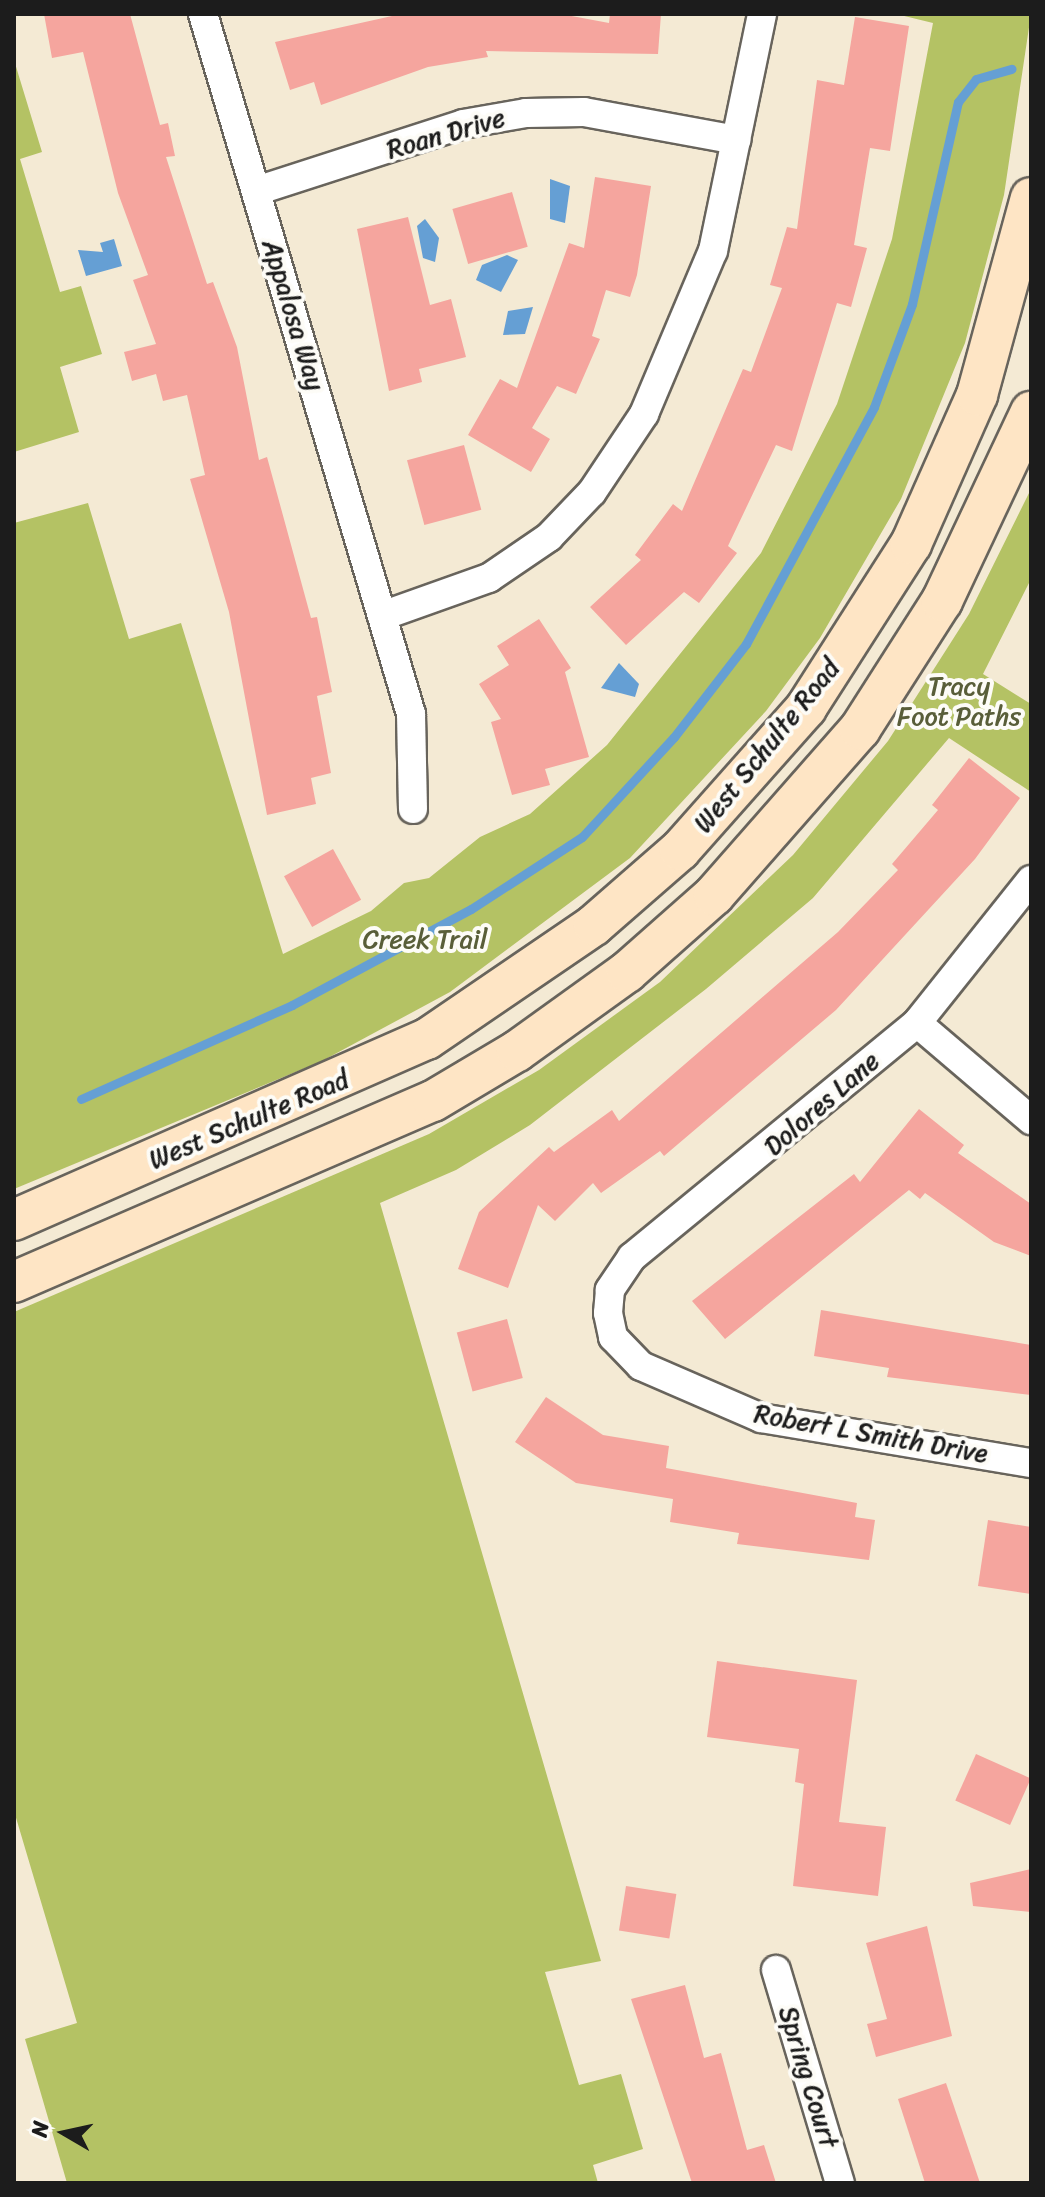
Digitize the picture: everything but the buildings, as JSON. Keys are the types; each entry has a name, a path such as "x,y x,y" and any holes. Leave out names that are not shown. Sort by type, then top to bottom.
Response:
{"main road":[{"name":"West Schulte Road","path":"14,1220 427,1039 594,925 680,850 806,708 911,544 977,395 1031,198"},
{"path":"14,1282 433,1101 517,1051 627,972 725,884 860,729 942,601 1031,412"}],"street":[{"name":"Appalosa Way","path":"203,14 411,714 413,809"},
{"path":"382,616 489,578 549,537 592,492 684,331 713,251 762,14"},
{"name":"Roan Drive","path":"256,191 463,124 526,113 584,112 736,140"},
{"name":"Dolores Lane","path":"608,1313 614,1281 632,1257 917,1023 1031,880"},
{"path":"917,1023 1031,1120"},
{"name":"Robert L Smith Drive","path":"608,1313 613,1337 641,1366 761,1418 1031,1463"},
{"name":"Spring Court","path":"776,1970 840,2183"}],"green space":[{"name":"Creek Trail","path":"896,14 1031,14 1004,195 965,343 901,499 820,638 766,711 630,858 450,992 322,1061 14,1189 14,523 88,503 129,639 181,623 283,954 371,911 404,883 429,878 480,837 530,814 607,745 761,553 837,404 892,239 933,23"},
{"path":"14,60 42,152 20,159 60,292 81,286 102,354 60,367 79,432 14,452"},
{"name":"Tracy Foot Paths","path":"1031,489 1031,579 983,674 1031,704 1031,792 949,738 813,898 706,989 530,1125 456,1170 380,1203 601,1961 545,1972 579,2085 621,2074 643,2149 593,2165 598,2183 67,2183 25,2039 77,2023 14,1811 14,1312 429,1134 539,1070 660,982 793,855 888,741 969,614"}],"water":[{"path":"550,179 570,186 565,223 550,219"},
{"path":"425,219 439,238 435,262 423,258 417,226"},
{"path":"114,239 122,266 86,276 78,250 103,252 100,243"},
{"path":"507,255 518,260 501,292 476,280 482,265"},
{"path":"533,307 525,334 503,335 508,311"},
{"path":"619,663 639,684 635,697 601,688"}],"waterway":[{"path":"81,1099 292,1005 471,909 582,837 674,737 746,644 874,407 912,304 958,102 976,79 1012,69"}]}
